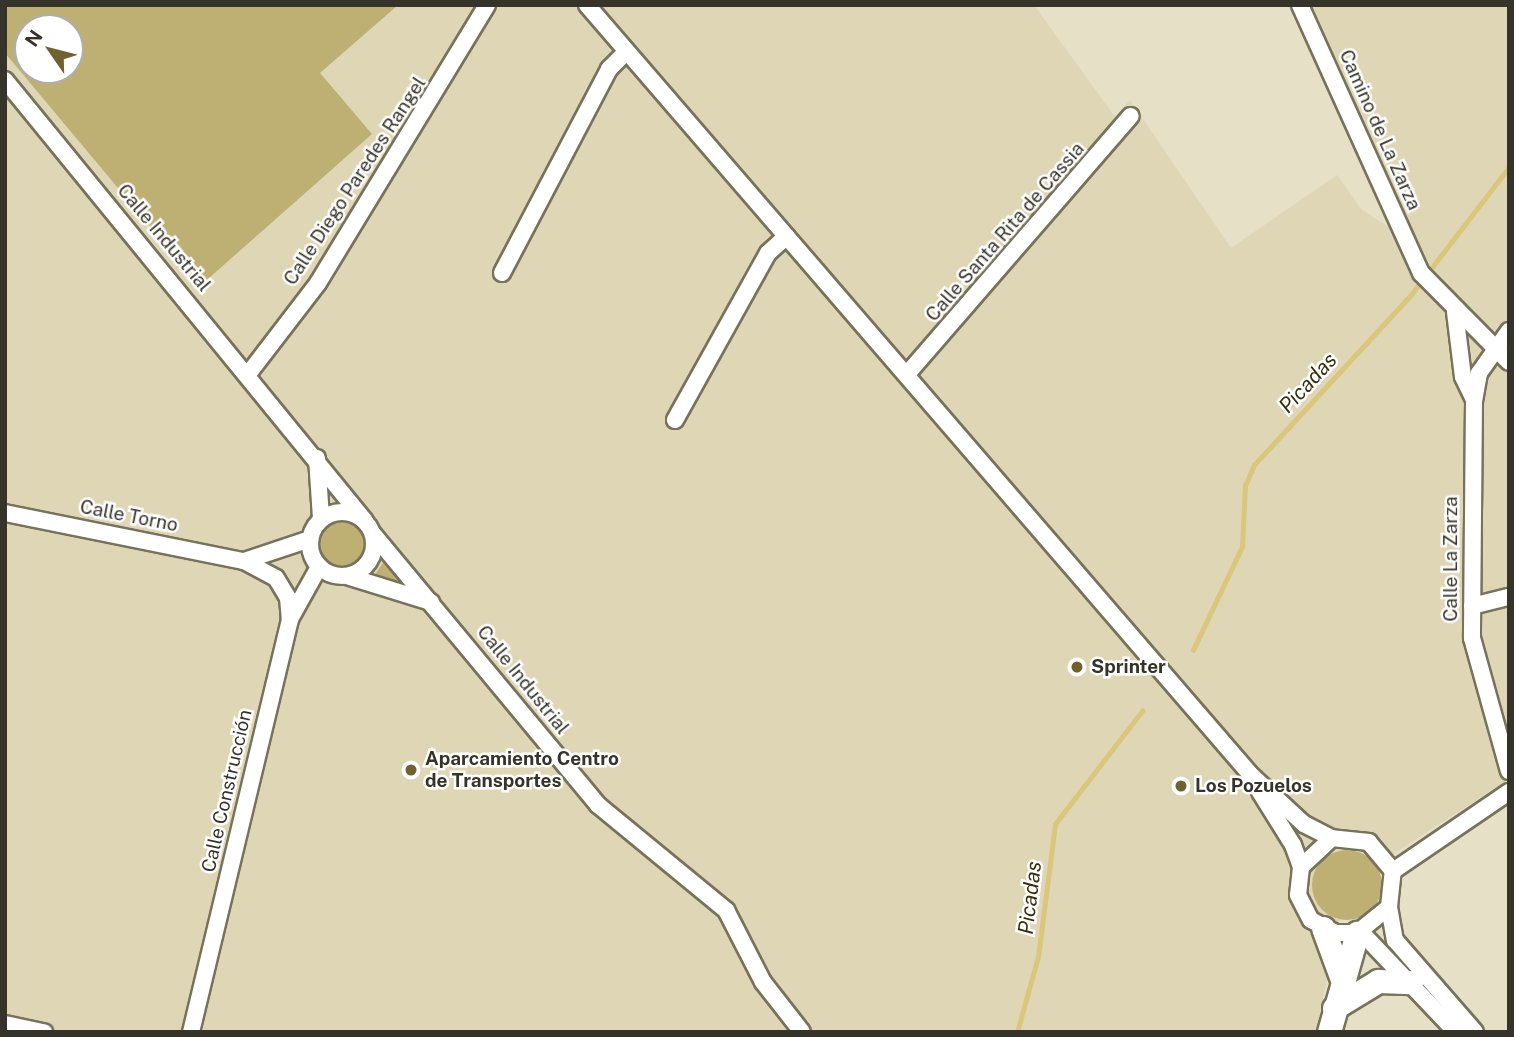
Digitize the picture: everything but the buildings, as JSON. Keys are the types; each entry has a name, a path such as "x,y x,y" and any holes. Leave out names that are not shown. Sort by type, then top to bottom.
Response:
{"street":[{"name":"Calle Diego Paredes Rangel","path":"249,373 318,283 487,5"},
{"path":"587,5 908,373 1250,775 1304,824 1332,838 1369,842 1393,872 1390,907 1395,940 1475,1032"},
{"name":"Camino de La Zarza","path":"1300,5 1426,279 1455,312 1509,362"},
{"path":"502,273 609,69 627,51"},
{"name":"Calle Industrial","path":"5,80 317,456 370,528 598,805 726,910 762,982 802,1032"},
{"name":"Calle Santa Rita de Cassia","path":"908,373 1131,116"},
{"path":"675,420 768,253 787,236"},
{"path":"1455,312 1463,377 1474,400"},
{"path":"1494,347 1509,331"},
{"name":"Calle La Zarza","path":"1494,347 1474,400 1472,638 1509,771"},
{"path":"317,456 321,519 310,539 319,567 431,602"},
{"path":"321,519 349,512 370,528 366,566 346,576"},
{"name":"Calle Torno","path":"5,513 244,561 276,578 288,598 290,620"},
{"name":"Calle Torno","path":"244,561 310,539"},
{"name":"Calle Construcción","path":"191,1032 290,620 319,567"},
{"path":"1472,606 1509,597"},
{"path":"1250,775 1301,867 1303,908 1323,928 1340,977"},
{"path":"1393,872 1509,792"},
{"path":"1301,867 1332,838"},
{"path":"1329,1032 1340,977 1359,933 1390,907"},
{"path":"1323,928 1359,933 1410,982 1456,1032"},
{"path":"1334,1007 1378,981 1410,982"},
{"path":"5,1024 44,1032"}],"shaded area":[{"path":"5,5 1034,5 1115,117 1130,100 1231,248 1337,175 1362,210 1387,226 1384,204 1293,5 1509,5 1509,779 1347,884 1316,1032 5,1032"},
{"path":"5,5 398,5 320,73 372,134 200,286 31,84 84,84 84,14 14,14 14,64 5,53"},
{"path":"341,520 358,527 365,544 358,561 341,568 324,561 317,544 324,527"},
{"path":"385,560 407,585 403,589 374,576"},
{"path":"1347,850 1372,860 1382,885 1372,910 1347,920 1322,910 1312,885 1322,860"}],"waterway":[{"name":"Picadas","path":"1193,650 1242,547 1245,486 1254,465 1410,296 1509,167"},
{"name":"Picadas","path":"1017,1032 1038,957 1055,824 1142,711"}],"place":[{"name":"Sprinter","path":"1077,667"},
{"name":"Aparcamiento Centro de Transportes","path":"411,770"},
{"name":"Los Pozuelos","path":"1181,786"}]}
